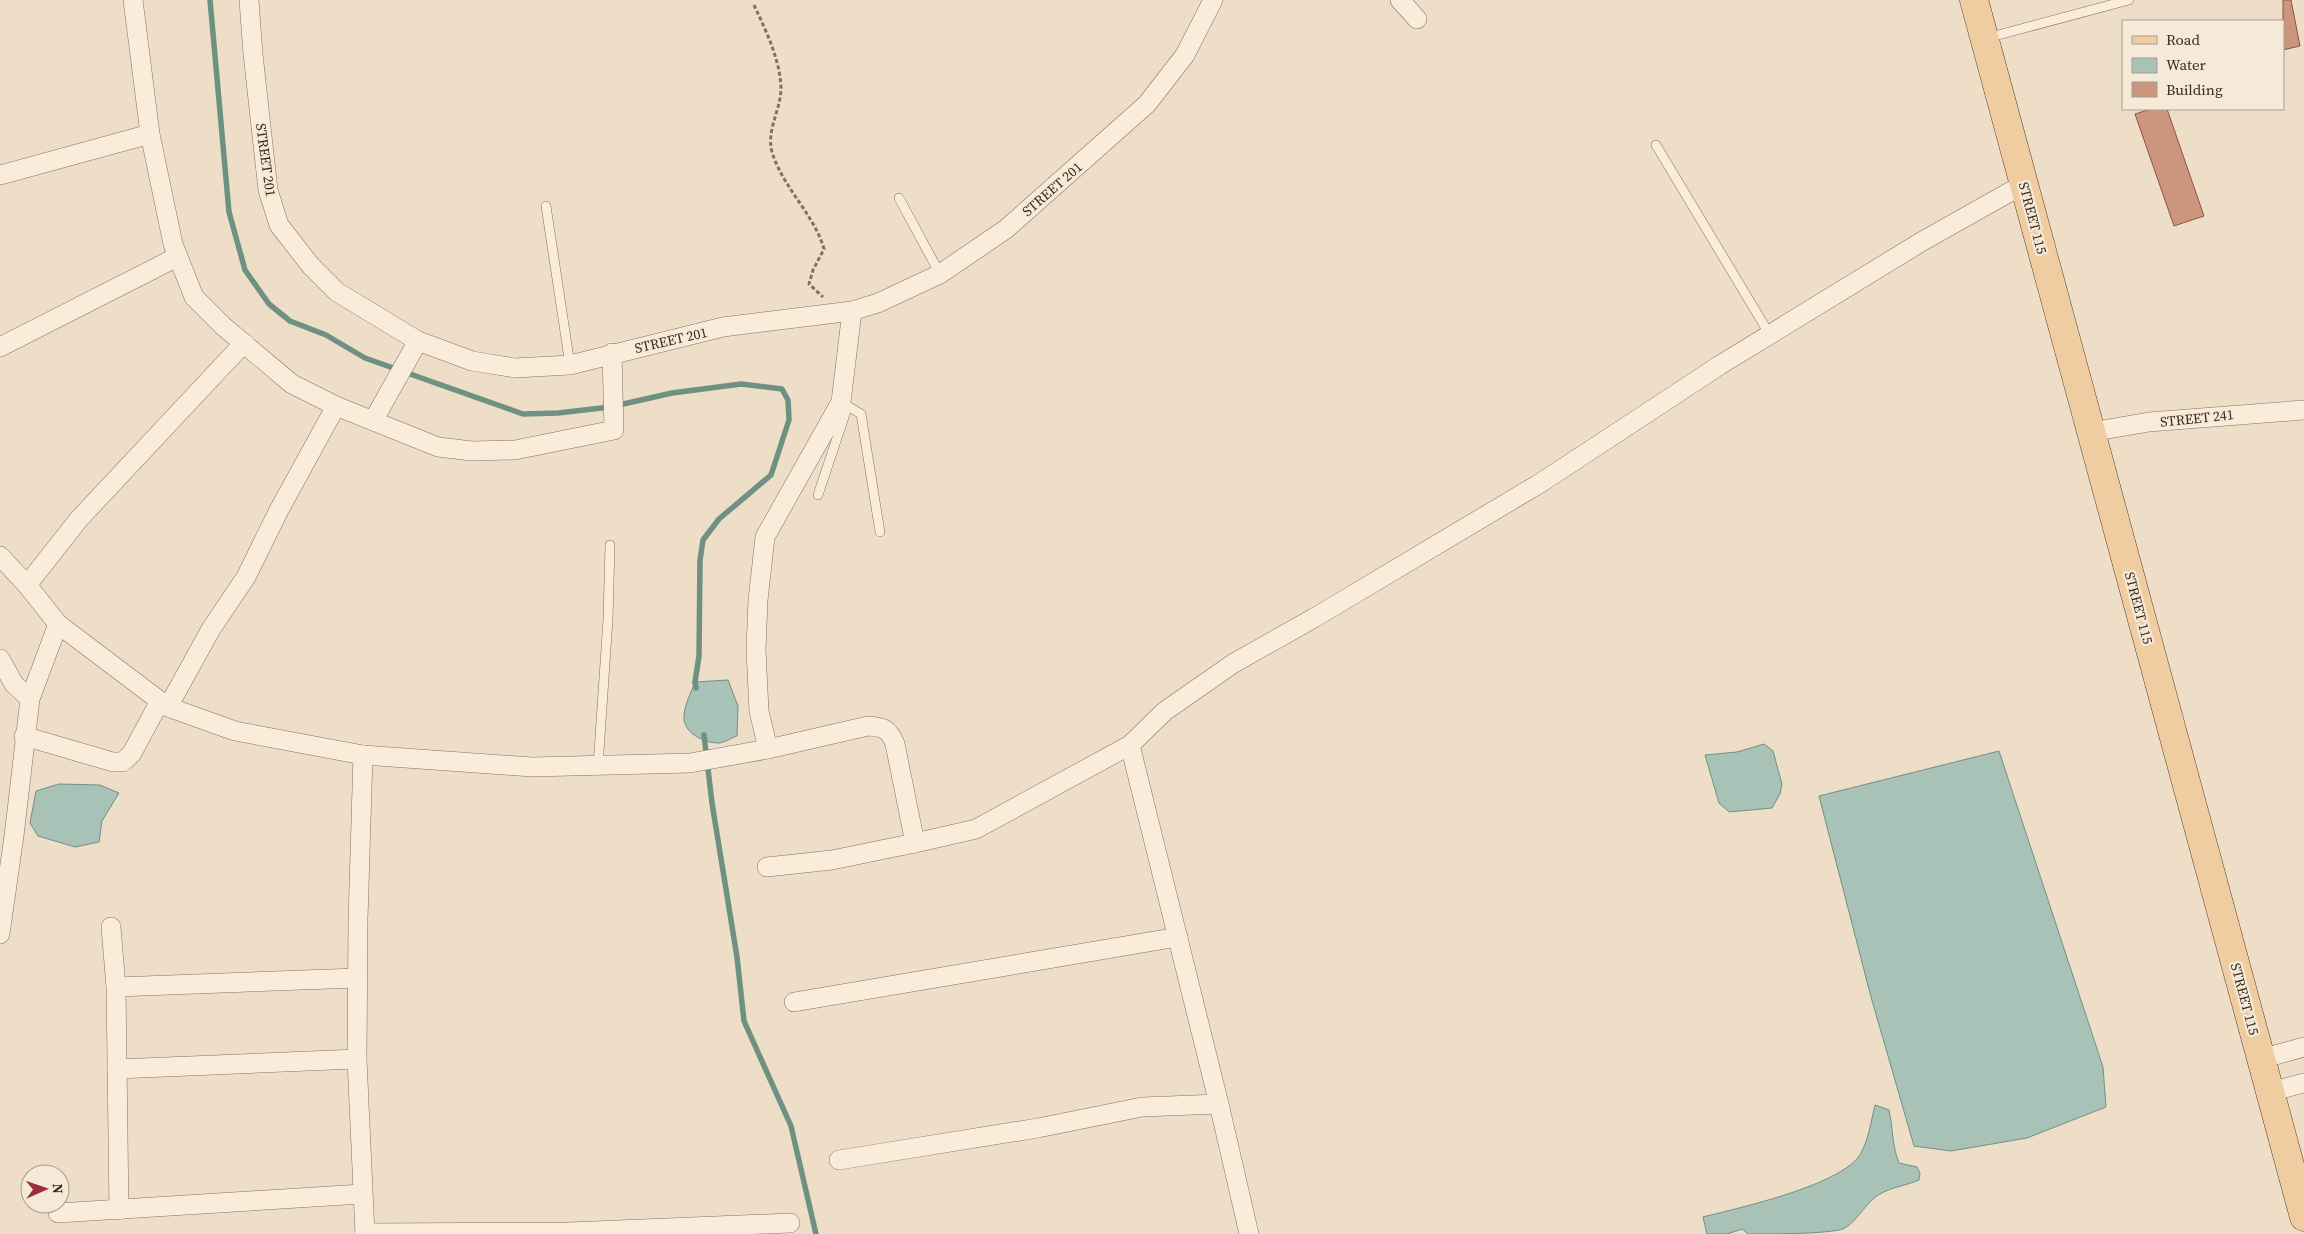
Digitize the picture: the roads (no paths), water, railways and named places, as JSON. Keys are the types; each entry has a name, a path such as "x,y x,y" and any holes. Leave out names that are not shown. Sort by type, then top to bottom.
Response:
{"main road":[{"name":"STREET 115","path":"1974,0 2304,1217"}],"street":[{"path":"133,0 150,134 177,257 194,297 292,384 336,406 438,447 472,451 515,450 614,430 612,353"},
{"name":"STREET 201","path":"249,0 268,190 279,225 311,266 338,292 418,341 472,362 515,368 570,365 612,353 723,327 845,312 878,303 940,274 1006,229 1147,104 1185,55 1213,0"},
{"path":"1400,0 1417,18"},
{"path":"0,175 150,134"},
{"path":"767,867 832,860 976,829 1130,744 1165,710 1234,664 1542,482 1770,334 1921,242 2024,184"},
{"path":"0,347 177,257"},
{"path":"768,749 759,711 756,650 758,600 765,537 844,404 845,312"},
{"path":"373,421 418,341"},
{"path":"27,584 79,519 244,343"},
{"path":"24,736 113,762 123,762 132,752 164,704 246,577 279,510 336,406"},
{"name":"STREET 241","path":"2091,432 2149,422 2304,410"},
{"path":"0,556 27,584 58,624 164,704 235,730 363,755 532,767 695,762 768,749 868,726 884,727 890,732 895,744 915,843"},
{"path":"0,934 7,835 30,699 58,624"},
{"path":"0,659 7,685 30,699"},
{"path":"1130,744 1220,1104 1249,1234"},
{"path":"363,755 357,978 357,1059 365,1234 724,1230 790,1223"},
{"path":"111,927 116,988 119,1210"},
{"path":"794,1002 1178,937"},
{"path":"116,988 357,978"},
{"path":"2261,1059 2304,1047"},
{"path":"117,1069 357,1059"},
{"path":"2270,1092 2304,1083"},
{"path":"838,1160 1038,1128 1142,1107 1220,1104"},
{"path":"70,1212 362,1194"}],"lane":[{"path":"1984,39 2129,0"},
{"path":"1656,145 1770,334"},
{"path":"899,198 940,274"},
{"path":"546,206 570,365"},
{"path":"818,495 844,404 861,414 864,424 880,532"},
{"path":"598,766 608,619 610,544"}],"water":[{"path":"728,680 738,706 737,736 720,743 713,743 697,737 688,730 684,720 686,705 695,682"},
{"path":"1764,744 1773,751 1782,784 1780,794 1772,808 1729,812 1719,803 1705,755 1737,752"},
{"path":"1999,751 2103,1067 2106,1107 2027,1138 1951,1151 1914,1146 1871,997 1819,796"},
{"path":"59,784 100,785 119,793 102,821 99,842 75,847 38,836 30,823 36,791"},
{"path":"1875,1105 1889,1110 1895,1150 1899,1163 1917,1167 1920,1173 1919,1180 1878,1195 1843,1229 1811,1233 1748,1234 1742,1229 1727,1234 1707,1234 1703,1217 1789,1194 1813,1185 1851,1165 1864,1147"}],"waterway":[{"path":"210,0 229,212 245,270 269,304 290,321 326,335 365,358 523,414 558,413 610,407 672,393 741,384 782,389 788,400 789,420 771,475 719,519 703,540 700,560 699,656 695,682 696,688"},
{"path":"704,735 712,803 737,957 744,1021 791,1126 816,1234"}]}
